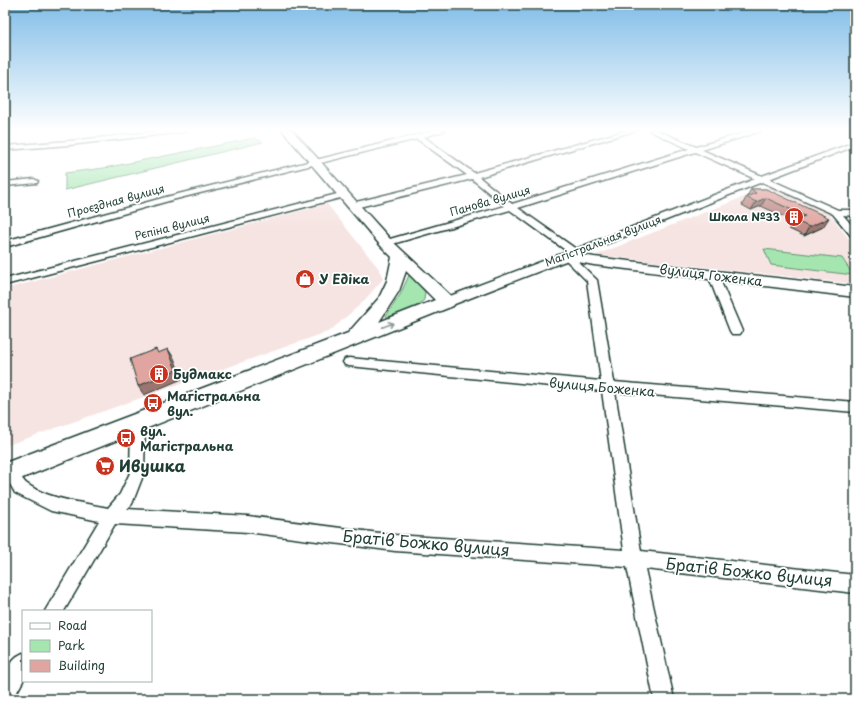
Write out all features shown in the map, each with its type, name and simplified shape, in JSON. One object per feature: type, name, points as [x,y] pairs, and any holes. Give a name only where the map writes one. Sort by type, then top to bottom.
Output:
[{"type":"main road","points":[[316,163],[386,242],[447,302]]},
{"type":"main road","points":[[352,339],[377,313],[392,292],[398,273],[400,256]]},
{"type":"main road","name":"Магістральная вулиця","points":[[138,423],[447,302]]},
{"type":"main road","points":[[8,473],[138,423]]},
{"type":"street","name":"Проєздная вулиця","points":[[5,244],[160,200],[312,163]]},
{"type":"street","points":[[455,163],[571,254],[592,280],[634,559],[664,699]]},
{"type":"street","points":[[355,206],[473,176],[518,163]]},
{"type":"street","name":"Панова вулиця","points":[[386,242],[511,207],[654,163]]},
{"type":"street","points":[[725,163],[836,212],[855,214]]},
{"type":"street","name":"Магістральная вулиця","points":[[447,302],[805,163]]},
{"type":"street","points":[[5,184],[34,181]]},
{"type":"street","name":"Рєпіна вулиця","points":[[5,282],[345,194]]},
{"type":"street","points":[[836,212],[855,235]]},
{"type":"street","name":"вулиця Гоженка","points":[[571,254],[594,261],[855,292]]},
{"type":"street","points":[[713,275],[736,331]]},
{"type":"street","name":"вулиця Боженка","points":[[349,362],[493,378],[855,407]]},
{"type":"street","points":[[55,610],[111,516],[126,499],[137,473],[138,423]]},
{"type":"street","name":"Братів Божко вулиця","points":[[8,473],[20,488],[51,504],[111,516],[248,524],[395,543],[634,559],[855,584]]},
{"type":"street","points":[[5,693],[22,665]]},
{"type":"shaded area","points":[[769,187],[829,213],[855,247],[855,284],[596,255]]},
{"type":"shaded area","points":[[327,204],[380,270],[383,279],[362,303],[330,331],[5,446],[5,289]]},
{"type":"green space","points":[[130,163],[177,163],[65,190],[65,173]]},
{"type":"green space","points":[[764,249],[842,258],[853,275],[771,265]]},
{"type":"green space","points":[[410,273],[425,292],[424,300],[416,307],[388,318],[386,316],[400,295]]},
{"type":"building","points":[[751,189],[766,189],[829,218],[809,227],[794,220],[805,216],[766,198],[756,202],[746,197],[756,193]]},
{"type":"building","points":[[156,349],[158,353],[168,349],[176,370],[138,386],[130,359]]},
{"type":"place","name":"Школа №33","points":[[794,217]]},
{"type":"place","name":"У Едіка","points":[[305,279]]},
{"type":"place","name":"Будмакс","points":[[159,374]]},
{"type":"place","name":"Магістральна вул.","points":[[153,403]]},
{"type":"place","name":"вул. Магістральна","points":[[126,438]]},
{"type":"place","name":"Ивушка","points":[[105,466]]}]
